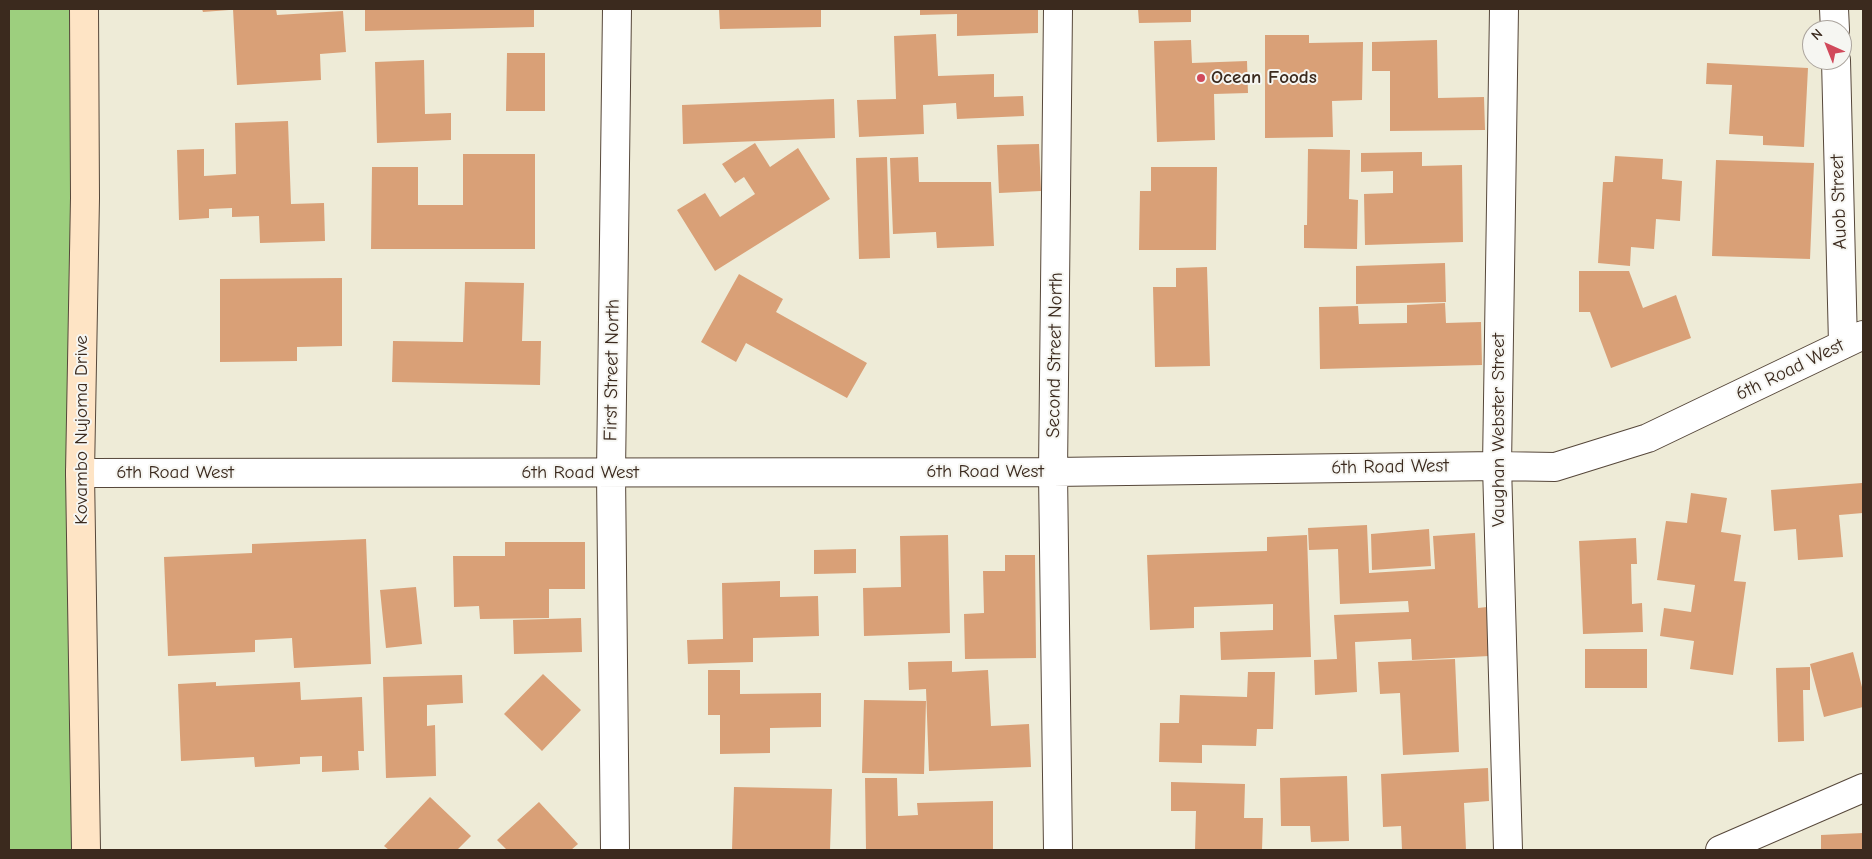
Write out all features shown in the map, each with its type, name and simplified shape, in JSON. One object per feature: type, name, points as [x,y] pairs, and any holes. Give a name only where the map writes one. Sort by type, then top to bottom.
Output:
[{"type":"street","name":"Kovambo Nujoma Drive","points":[[84,9],[85,198],[80,473],[86,850]]},
{"type":"street","name":"First Street North","points":[[615,850],[611,473],[616,9]]},
{"type":"street","name":"Second Street North","points":[[1058,9],[1054,472],[1058,850]]},
{"type":"street","name":"Vaughan Webster Street","points":[[1504,9],[1497,466],[1508,850]]},
{"type":"street","name":"Auob Street","points":[[1837,70],[1853,340]]},
{"type":"street","name":"6th Road West","points":[[80,473],[1054,472],[1497,466],[1555,467],[1648,438],[1853,340]]},
{"type":"street","points":[[1720,850],[1863,788]]},
{"type":"green space","points":[[9,9],[84,9],[86,850],[9,850]]},
{"type":"building","points":[[202,9],[229,9],[229,10],[203,12]]},
{"type":"building","points":[[233,9],[276,9],[277,15],[343,11],[346,52],[320,54],[321,80],[237,85]]},
{"type":"building","points":[[365,9],[534,10],[534,27],[365,31]]},
{"type":"building","points":[[719,9],[821,9],[821,27],[720,29]]},
{"type":"building","points":[[920,9],[1038,9],[1038,33],[957,36],[957,14],[920,15]]},
{"type":"building","points":[[1138,9],[1191,9],[1191,22],[1139,23]]},
{"type":"building","points":[[936,34],[938,76],[994,74],[994,97],[1023,96],[1024,116],[957,119],[956,103],[923,105],[924,134],[859,137],[857,100],[896,99],[894,36]]},
{"type":"building","points":[[1265,35],[1309,35],[1309,43],[1363,42],[1362,100],[1332,101],[1333,137],[1265,138]]},
{"type":"building","name":"Ocean Foods","points":[[1191,40],[1192,63],[1247,61],[1248,93],[1214,94],[1215,140],[1157,142],[1154,41]]},
{"type":"building","points":[[1437,40],[1438,98],[1484,97],[1485,130],[1390,131],[1390,71],[1372,71],[1372,42]]},
{"type":"building","points":[[507,53],[545,53],[545,111],[506,111]]},
{"type":"building","points":[[424,60],[425,114],[451,113],[451,140],[377,143],[375,62]]},
{"type":"building","points":[[1707,63],[1802,68],[1802,70],[1808,70],[1804,147],[1763,145],[1763,136],[1729,134],[1732,85],[1706,84]]},
{"type":"building","points":[[834,99],[835,138],[683,144],[682,105]]},
{"type":"building","points":[[288,121],[291,204],[324,203],[325,241],[260,243],[259,216],[232,217],[232,208],[209,209],[209,218],[179,220],[177,150],[204,149],[204,176],[236,174],[235,123]]},
{"type":"building","points":[[755,143],[770,167],[798,148],[830,199],[715,271],[677,210],[705,193],[720,217],[755,194],[744,177],[735,183],[722,164]]},
{"type":"building","points":[[1039,144],[1041,191],[999,193],[997,145]]},
{"type":"building","points":[[1308,149],[1350,150],[1349,199],[1358,200],[1357,249],[1304,248],[1304,225],[1307,225]]},
{"type":"building","points":[[1422,152],[1422,166],[1462,165],[1463,242],[1365,245],[1364,194],[1393,193],[1393,171],[1361,172],[1361,153]]},
{"type":"building","points":[[463,154],[535,154],[535,249],[371,249],[372,167],[418,167],[418,205],[463,205]]},
{"type":"building","points":[[1615,156],[1663,159],[1662,179],[1682,181],[1680,221],[1656,219],[1654,249],[1631,247],[1630,266],[1598,263],[1603,182],[1613,182]]},
{"type":"building","points":[[887,157],[890,258],[859,259],[856,158]]},
{"type":"building","points":[[918,157],[919,182],[991,182],[994,246],[937,248],[936,232],[893,234],[890,158]]},
{"type":"building","points":[[1716,160],[1814,163],[1810,259],[1712,256]]},
{"type":"building","points":[[1151,167],[1217,167],[1216,250],[1139,250],[1140,191],[1151,191]]},
{"type":"building","points":[[1445,263],[1446,302],[1356,304],[1356,266]]},
{"type":"building","points":[[1207,267],[1210,366],[1155,367],[1153,287],[1176,287],[1176,268]]},
{"type":"building","points":[[1579,271],[1629,271],[1643,308],[1676,295],[1691,338],[1611,368],[1590,312],[1579,312]]},
{"type":"building","points":[[739,274],[783,299],[776,312],[867,363],[847,398],[746,343],[736,362],[701,342]]},
{"type":"building","points":[[342,278],[342,346],[297,347],[297,361],[220,362],[220,279]]},
{"type":"building","points":[[465,282],[524,283],[522,341],[541,341],[540,385],[392,382],[393,341],[463,342]]},
{"type":"building","points":[[1445,303],[1446,323],[1481,322],[1482,365],[1320,369],[1319,307],[1358,306],[1359,324],[1407,323],[1407,305]]},
{"type":"building","points":[[1862,483],[1863,513],[1839,515],[1843,557],[1798,560],[1796,529],[1774,531],[1771,490]]},
{"type":"building","points":[[1691,493],[1727,498],[1721,532],[1741,535],[1734,581],[1746,582],[1733,675],[1690,669],[1694,641],[1660,636],[1664,608],[1691,612],[1695,585],[1657,580],[1666,521],[1687,523]]},
{"type":"building","points":[[1367,525],[1369,573],[1435,569],[1433,536],[1475,533],[1478,608],[1487,607],[1489,656],[1412,660],[1411,639],[1355,642],[1357,692],[1315,695],[1314,660],[1337,659],[1334,615],[1409,612],[1408,601],[1340,604],[1338,549],[1309,550],[1308,528]]},
{"type":"building","points":[[1429,529],[1431,566],[1372,570],[1371,534]]},
{"type":"building","points":[[948,535],[950,633],[864,636],[863,588],[901,587],[900,536]]},
{"type":"building","points":[[1307,535],[1311,657],[1221,660],[1220,632],[1273,630],[1273,604],[1194,607],[1194,628],[1150,630],[1147,555],[1267,551],[1267,537]]},
{"type":"building","points":[[1636,538],[1637,564],[1631,564],[1632,604],[1642,603],[1643,632],[1583,634],[1579,541]]},
{"type":"building","points":[[366,539],[371,664],[294,668],[292,638],[255,640],[255,652],[168,656],[164,557],[252,553],[252,544]]},
{"type":"building","points":[[505,542],[585,542],[585,589],[549,589],[549,618],[480,619],[479,606],[454,607],[453,556],[505,556]]},
{"type":"building","points":[[856,549],[856,573],[814,574],[814,550]]},
{"type":"building","points":[[1005,555],[1035,555],[1036,658],[965,659],[964,614],[984,613],[983,571],[1005,571]]},
{"type":"building","points":[[780,581],[780,597],[818,596],[819,636],[753,638],[753,662],[688,664],[687,640],[723,639],[722,583]]},
{"type":"building","points":[[416,587],[422,644],[386,648],[380,590]]},
{"type":"building","points":[[581,618],[582,652],[514,654],[513,620]]},
{"type":"building","points":[[1585,649],[1647,649],[1647,688],[1585,688]]},
{"type":"building","points":[[1853,652],[1863,691],[1863,707],[1824,717],[1810,664]]},
{"type":"building","points":[[1455,659],[1459,752],[1403,755],[1400,693],[1380,694],[1378,662]]},
{"type":"building","points":[[952,661],[952,672],[988,670],[991,726],[1029,724],[1031,767],[929,771],[926,689],[909,690],[908,662]]},
{"type":"building","points":[[1810,667],[1810,690],[1803,690],[1804,741],[1778,742],[1776,668]]},
{"type":"building","points":[[708,670],[740,670],[740,694],[821,693],[821,727],[770,728],[770,753],[720,754],[720,715],[708,715]]},
{"type":"building","points":[[1248,672],[1275,672],[1273,729],[1257,729],[1256,746],[1202,745],[1202,763],[1159,762],[1160,723],[1179,723],[1180,695],[1247,697]]},
{"type":"building","points":[[543,674],[581,710],[542,751],[504,714]]},
{"type":"building","points":[[462,675],[463,703],[427,705],[427,726],[435,725],[436,776],[386,778],[383,677]]},
{"type":"building","points":[[216,682],[216,686],[300,682],[301,700],[362,697],[364,751],[358,751],[359,770],[322,772],[322,756],[300,757],[300,764],[255,767],[254,757],[181,761],[178,684]]},
{"type":"building","points":[[864,700],[926,701],[924,774],[862,773]]},
{"type":"building","points":[[1488,768],[1489,801],[1464,803],[1466,850],[1402,850],[1401,826],[1383,827],[1381,774]]},
{"type":"building","points":[[1347,776],[1349,841],[1311,842],[1310,826],[1281,826],[1280,778]]},
{"type":"building","points":[[865,778],[897,778],[898,816],[918,815],[917,803],[993,801],[993,850],[866,850]]},
{"type":"building","points":[[1171,782],[1245,784],[1244,818],[1263,818],[1262,850],[1195,850],[1196,811],[1171,811]]},
{"type":"building","points":[[734,787],[832,789],[830,850],[732,850]]},
{"type":"building","points":[[430,797],[471,836],[457,850],[389,850],[384,846]]},
{"type":"building","points":[[539,802],[578,844],[571,850],[507,850],[497,840]]},
{"type":"building","points":[[1863,833],[1863,850],[1821,850],[1821,835]]},
{"type":"place","name":"Ocean Foods","points":[[1201,78]]}]
